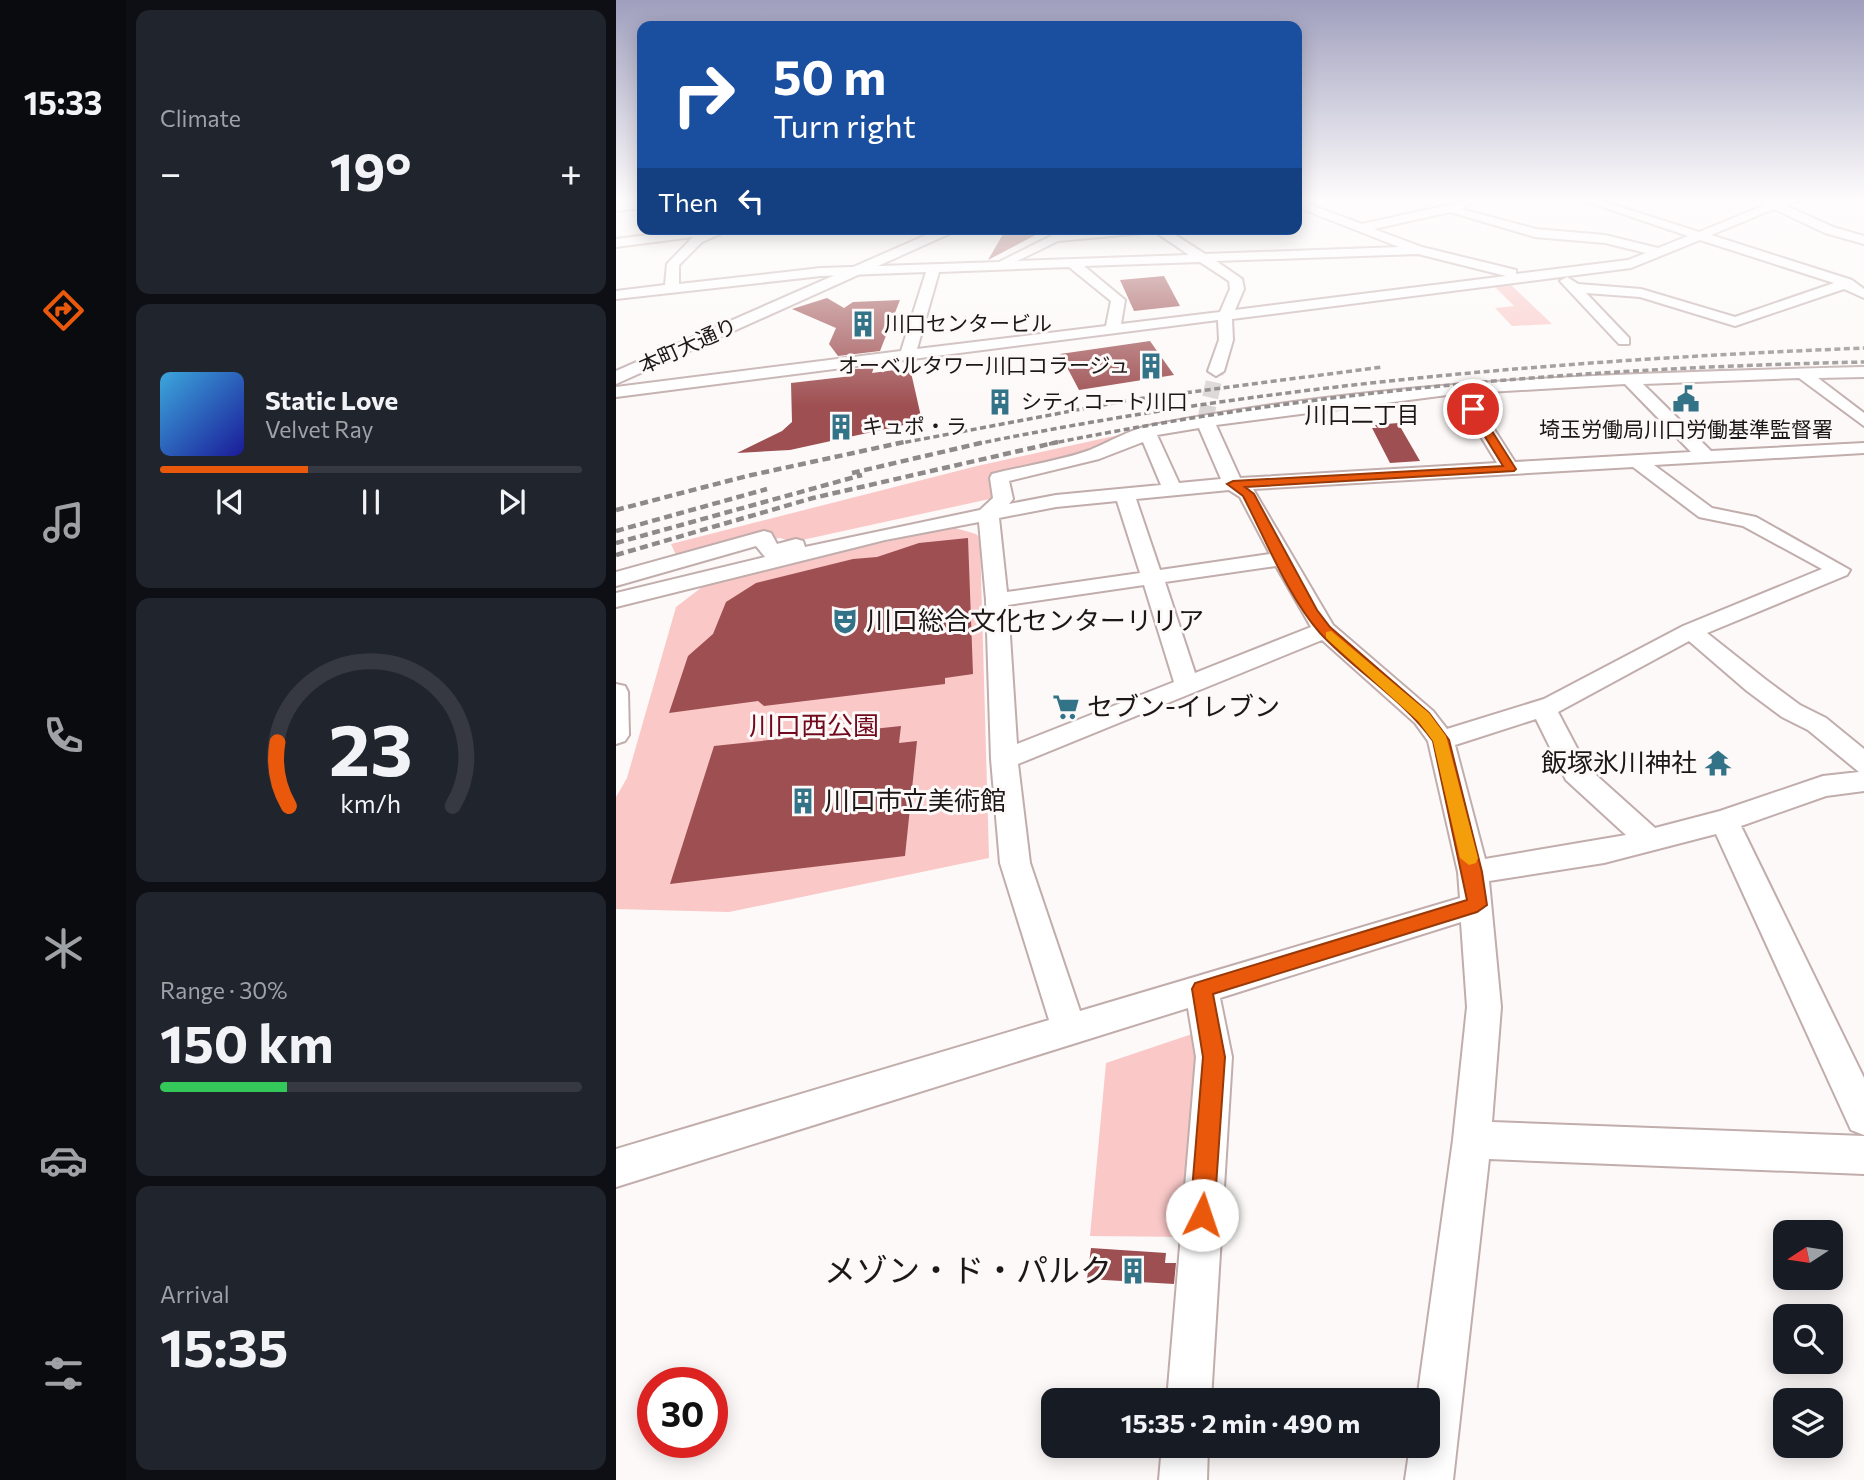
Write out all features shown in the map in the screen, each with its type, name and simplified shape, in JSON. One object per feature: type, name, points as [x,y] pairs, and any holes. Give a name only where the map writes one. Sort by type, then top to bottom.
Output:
[{"type":"main road","name":"本町大通り","points":[[616,378],[863,269]]},
{"type":"street","points":[[671,289],[673,269]]},
{"type":"street","points":[[616,295],[859,271],[907,269]]},
{"type":"street","points":[[907,356],[934,269]]},
{"type":"street","points":[[1080,269],[1118,300],[1118,313],[1112,330]]},
{"type":"street","points":[[1216,371],[1226,340],[1225,316],[1237,284],[1230,274],[1221,269]]},
{"type":"street","points":[[1496,269],[1528,277]]},
{"type":"street","points":[[616,394],[1590,269]]},
{"type":"street","points":[[1804,269],[1841,281],[1864,294]]},
{"type":"street","points":[[1559,273],[1624,341]]},
{"type":"street","points":[[1574,288],[1641,293],[1681,303],[1735,322],[1841,281],[1864,278]]},
{"type":"street","points":[[1069,1029],[1016,863],[1004,759],[996,600],[996,506],[999,478],[1093,455],[1146,434],[1204,421],[1460,389],[1629,379],[1864,372]]},
{"type":"street","points":[[1802,373],[1864,421]]},
{"type":"street","points":[[1629,379],[1707,458]]},
{"type":"street","points":[[1460,389],[1510,469]]},
{"type":"street","points":[[1204,421],[1227,481],[1248,494],[1311,611],[1325,630],[1424,717],[1441,740],[1475,889],[1484,1007],[1472,1140],[1429,1480]]},
{"type":"street","points":[[1146,434],[1170,483]]},
{"type":"street","points":[[616,579],[764,537],[769,552],[996,506],[1170,483],[1510,469],[1864,448]]},
{"type":"street","points":[[1441,740],[1553,705],[1630,661],[1692,631],[1839,570],[1749,521],[1706,513],[1638,462]]},
{"type":"street","points":[[616,600],[996,506],[1125,494],[1170,483]]},
{"type":"street","points":[[1125,494],[1187,685]]},
{"type":"street","points":[[996,600],[1283,559]]},
{"type":"street","points":[[616,614],[662,592],[721,573]]},
{"type":"street","points":[[1004,759],[1325,630]]},
{"type":"street","points":[[1692,631],[1756,685],[1791,711],[1817,724],[1864,764]]},
{"type":"street","points":[[616,692],[616,735]]},
{"type":"street","points":[[1543,707],[1576,772],[1649,839]]},
{"type":"street","points":[[616,1168],[1202,989],[1475,889],[1649,839],[1724,821],[1823,786],[1864,781]]},
{"type":"street","points":[[1724,821],[1864,1116]]},
{"type":"street","points":[[1190,1388],[1214,1057],[1202,989]]},
{"type":"street","points":[[1472,1140],[1864,1155]]},
{"type":"street","points":[[1183,1480],[1184,1458]]},
{"type":"green space","points":[[1510,284],[1552,324],[1512,326],[1495,308],[1514,306],[1493,285]]},
{"type":"green space","points":[[1142,430],[1089,452],[992,475],[994,498],[793,542],[780,538],[676,555],[671,544],[977,466]]},
{"type":"green space","name":"川口西公園","points":[[952,527],[976,534],[980,538],[989,858],[729,912],[616,909],[616,797],[627,778],[676,607],[710,581]]},
{"type":"green space","points":[[1201,1031],[1190,1237],[1090,1236],[1106,1063]]},
{"type":"building","points":[[1164,276],[1180,306],[1134,311],[1120,280]]},
{"type":"building","name":"川口センタービル","points":[[827,298],[844,308],[853,302],[900,300],[880,351],[838,356],[829,344],[836,328],[792,309]]},
{"type":"building","name":"オーベルタワー川口コラージュ","points":[[1150,341],[1174,375],[1079,390],[1060,354]]},
{"type":"building","name":"キュポ・ラ","points":[[874,367],[872,373],[910,368],[922,421],[790,450],[737,453],[782,431],[792,422],[791,383],[852,376],[848,370]]},
{"type":"building","points":[[1398,423],[1420,461],[1390,463],[1372,428],[1377,428],[1375,425]]},
{"type":"building","name":"川口総合文化センターリリア","points":[[968,538],[973,674],[945,678],[945,684],[764,706],[758,701],[669,713],[688,656],[713,634],[726,602],[756,583],[853,559],[877,557],[919,543]]},
{"type":"building","name":"川口市立美術館","points":[[901,726],[899,743],[917,741],[905,856],[670,884],[714,746]]},
{"type":"building","name":"メゾン・ド・パルク","points":[[1091,1248],[1166,1253],[1165,1263],[1176,1263],[1174,1284],[1087,1279]]},
{"type":"tunnel","points":[[1205,421],[1216,371]]},
{"type":"railway","points":[[978,444],[1197,405],[1418,378],[1640,360],[1864,348]]},
{"type":"railway","points":[[1050,444],[1151,425],[1354,395],[1556,376],[1864,362]]},
{"type":"railway","points":[[896,444],[1130,400],[1382,367]]},
{"type":"railway","points":[[616,510],[747,476],[904,442]]},
{"type":"railway","points":[[978,444],[985,442]]},
{"type":"railway","points":[[1050,444],[1058,442]]},
{"type":"railway","points":[[852,473],[978,444]]},
{"type":"railway","points":[[616,555],[813,498],[1050,444]]},
{"type":"railway","points":[[616,543],[862,475]]},
{"type":"railway","points":[[616,531],[767,489]]},
{"type":"slow traffic","points":[[1331,635],[1424,717],[1441,740],[1469,858]]},
{"type":"place","name":"川口センタービル","points":[[863,324]]},
{"type":"place","name":"オーベルタワー川口コラージュ","points":[[1151,366]]},
{"type":"place","name":"埼玉労働局川口労働基準監督署","points":[[1686,399]]},
{"type":"place","name":"シティコート川口","points":[[1000,402]]},
{"type":"place","name":"キュポ・ラ","points":[[841,427]]},
{"type":"place","name":"川口総合文化センターリリア","points":[[845,621]]},
{"type":"place","name":"セブン-イレブン","points":[[1066,707]]},
{"type":"place","name":"飯塚氷川神社","points":[[1718,763]]},
{"type":"place","name":"川口市立美術館","points":[[803,801]]},
{"type":"place","name":"メゾン・ド・パルク","points":[[1133,1271]]},
{"type":"district","name":"川口二丁目","points":[[1362,415]]},
{"type":"route","points":[[1202,1215],[1214,1057],[1202,989],[1477,905],[1473,872],[1441,740],[1424,717],[1325,630],[1311,611],[1248,494],[1233,484],[1510,469],[1473,409]]}]
